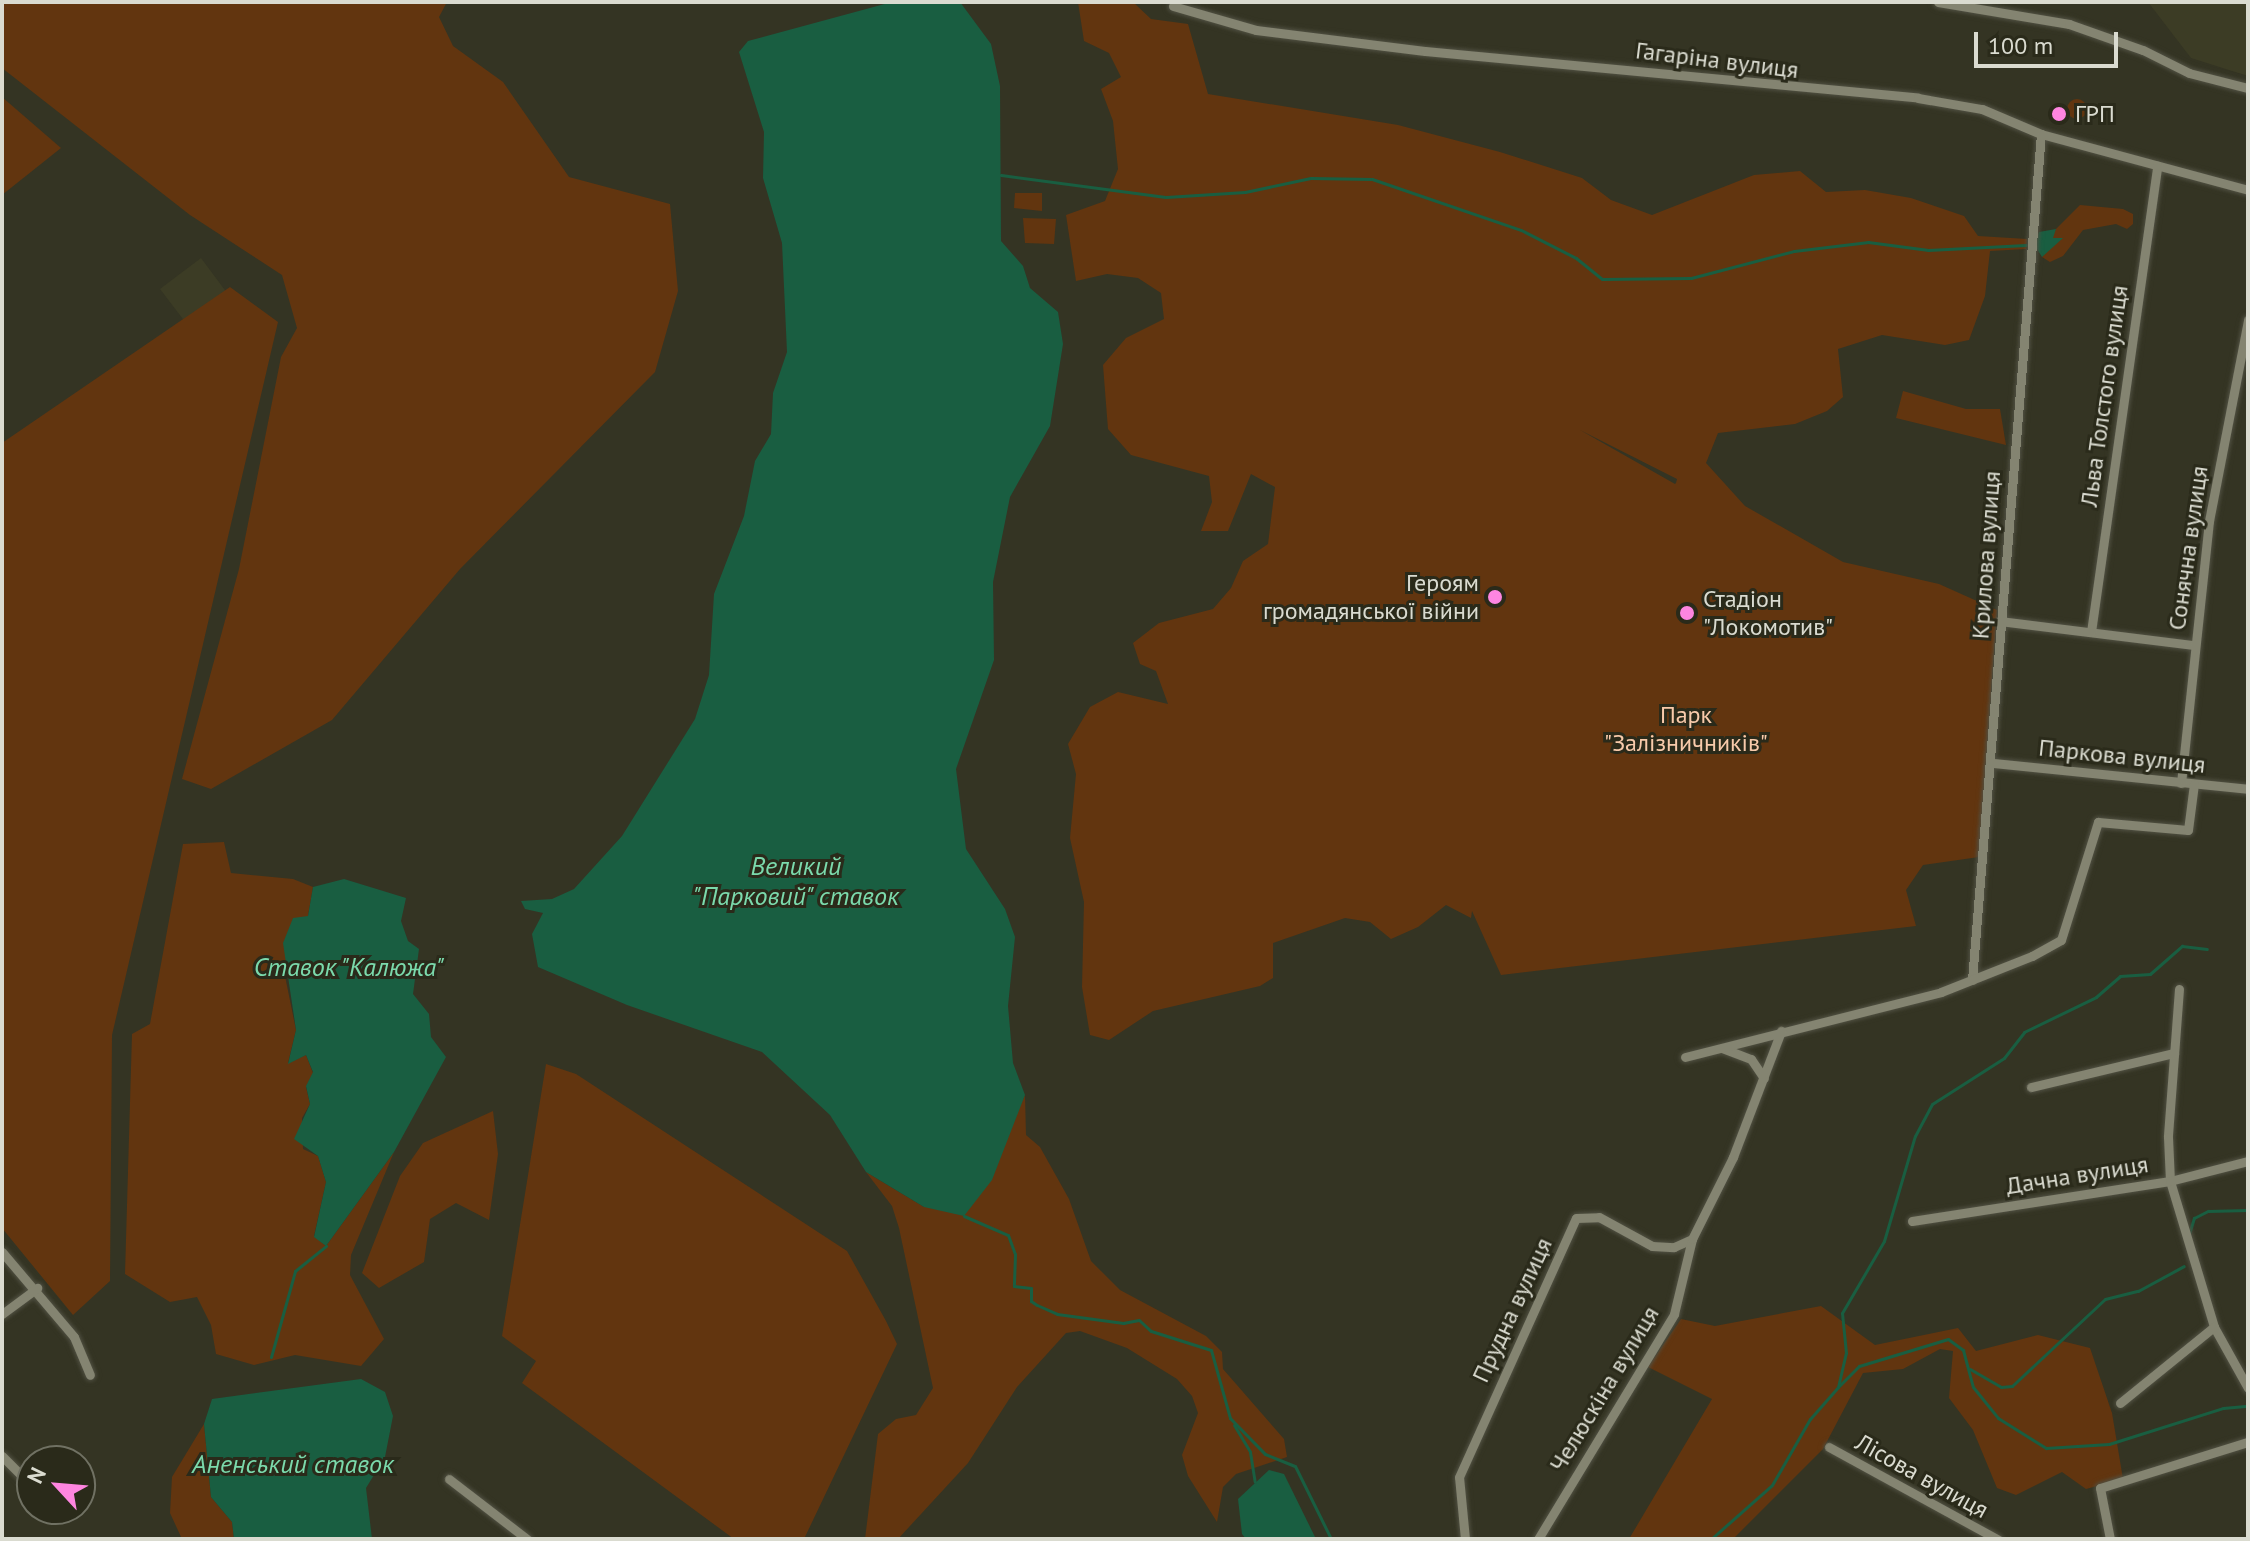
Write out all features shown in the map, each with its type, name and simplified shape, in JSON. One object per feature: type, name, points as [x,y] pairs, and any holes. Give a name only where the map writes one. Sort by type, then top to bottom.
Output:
[{"type":"street","points":[[1938,2],[2069,24],[2143,50],[2189,73],[2248,88]]},
{"type":"street","name":"Гагаріна вулиця","points":[[1173,6],[1256,30],[1425,51],[1918,98],[1982,109],[1991,117],[2041,134],[2248,190]]},
{"type":"street","name":"Крилова вулиця","points":[[1972,980],[1993,763],[2000,621],[2041,134]]},
{"type":"street","name":"Льва Толстого вулиця","points":[[2091,632],[2157,166]]},
{"type":"street","name":"Сонячна вулиця","points":[[2181,783],[2209,521],[2248,320]]},
{"type":"street","points":[[2000,621],[2194,645]]},
{"type":"street","name":"Паркова вулиця","points":[[1993,763],[2248,789]]},
{"type":"street","points":[[1685,1057],[1972,980],[2061,940],[2098,822],[2188,830],[2194,784]]},
{"type":"street","points":[[2179,989],[2170,1181],[2214,1327],[2248,1388]]},
{"type":"street","name":"Челюскіна вулиця","points":[[1538,1539],[1674,1314],[1692,1239],[1764,1078],[1781,1031]]},
{"type":"street","points":[[1722,1048],[1751,1059],[1764,1078]]},
{"type":"street","points":[[2031,1087],[2174,1053]]},
{"type":"street","name":"Дачна вулиця","points":[[1912,1221],[2170,1181],[2248,1161]]},
{"type":"street","name":"Прудна вулиця","points":[[1465,1539],[1459,1477],[1576,1218],[1599,1217],[1652,1246],[1674,1247],[1692,1239]]},
{"type":"street","points":[[2,1252],[37,1288],[74,1337],[90,1375]]},
{"type":"street","points":[[2,1314],[37,1288]]},
{"type":"street","points":[[2120,1403],[2214,1327]]},
{"type":"street","points":[[2110,1539],[2100,1488],[2248,1442]]},
{"type":"street","name":"Лісова вулиця","points":[[1829,1447],[1997,1539]]},
{"type":"street","points":[[449,1479],[527,1539]]},
{"type":"shaded area","points":[[2148,2],[2248,2],[2248,76],[2191,58]]},
{"type":"shaded area","points":[[201,258],[233,301],[192,331],[160,289]]},
{"type":"green space","points":[[2,2],[447,2],[439,17],[453,46],[503,82],[569,177],[670,204],[678,291],[655,372],[460,569],[332,720],[211,789],[182,779],[239,569],[281,357],[297,328],[282,275],[190,215],[2,68]]},
{"type":"green space","name":"Парк \"Залізничників\"","points":[[1078,2],[1133,2],[1151,19],[1188,24],[1208,94],[1398,125],[1500,152],[1582,178],[1611,200],[1652,215],[1754,175],[1800,171],[1826,192],[1865,190],[1911,198],[1964,216],[1978,236],[2027,239],[2026,249],[1990,251],[1985,296],[1969,340],[1945,345],[1882,335],[1838,349],[1843,397],[1827,411],[1795,424],[1718,433],[1706,463],[1745,506],[1843,562],[1939,584],[1997,610],[1979,857],[1923,865],[1906,890],[1916,926],[1501,975],[1472,911],[1471,918],[1446,905],[1418,927],[1391,939],[1370,922],[1345,918],[1273,943],[1273,978],[1260,986],[1153,1011],[1109,1040],[1090,1035],[1082,987],[1084,902],[1070,838],[1076,774],[1068,744],[1090,707],[1118,692],[1168,704],[1156,671],[1140,664],[1133,643],[1159,623],[1213,609],[1231,588],[1243,561],[1268,544],[1275,487],[1251,474],[1228,531],[1201,531],[1212,502],[1209,476],[1131,455],[1108,429],[1103,365],[1126,338],[1164,319],[1161,293],[1138,278],[1107,274],[1076,281],[1066,215],[1105,201],[1118,169],[1113,121],[1101,89],[1121,77],[1109,53],[1084,41]],"holes":[[[1580,430],[1677,479],[1675,484]]]},
{"type":"green space","points":[[2,97],[61,148],[2,195]]},
{"type":"green space","points":[[2077,99],[2084,102],[2087,109],[2084,116],[2077,119],[2070,116],[2067,109],[2070,102]]},
{"type":"green space","points":[[1015,193],[1042,193],[1042,211],[1014,208]]},
{"type":"green space","points":[[2080,205],[2123,209],[2133,214],[2133,224],[2127,229],[2116,224],[2083,230],[2063,256],[2050,262],[2042,257],[2056,229]]},
{"type":"green space","points":[[1023,218],[1056,219],[1054,244],[1025,243]]},
{"type":"green space","points":[[230,287],[278,322],[112,1035],[110,1281],[73,1315],[2,1228],[2,443]]},
{"type":"green space","points":[[1903,391],[1966,409],[2000,409],[2006,445],[1896,418]]},
{"type":"green space","points":[[224,842],[231,873],[293,879],[313,887],[308,916],[285,976],[296,1030],[288,1063],[306,1055],[313,1073],[306,1087],[310,1104],[302,1118],[303,1149],[318,1156],[326,1182],[314,1236],[326,1246],[394,1152],[351,1255],[350,1275],[384,1339],[361,1366],[295,1355],[254,1365],[216,1354],[211,1325],[197,1297],[170,1302],[125,1274],[132,1034],[150,1024],[183,844]]},
{"type":"green space","points":[[546,1064],[576,1074],[847,1251],[886,1321],[897,1344],[804,1539],[734,1539],[522,1383],[536,1361],[502,1336]]},
{"type":"green space","points":[[1025,1095],[1026,1135],[1040,1147],[1069,1199],[1091,1261],[1120,1290],[1206,1336],[1222,1352],[1223,1369],[1284,1439],[1287,1457],[1236,1474],[1223,1487],[1217,1522],[1188,1476],[1182,1455],[1198,1413],[1192,1396],[1177,1379],[1127,1348],[1080,1331],[1066,1333],[1017,1387],[968,1463],[898,1539],[865,1539],[878,1434],[896,1419],[916,1415],[933,1388],[899,1228],[892,1206],[866,1172],[924,1207],[1008,1132]]},
{"type":"green space","points":[[493,1111],[498,1154],[489,1220],[456,1203],[430,1219],[424,1262],[379,1288],[362,1273],[400,1176],[423,1143]]},
{"type":"green space","points":[[1821,1306],[1875,1345],[1958,1328],[1976,1351],[2038,1335],[2090,1348],[2112,1413],[2123,1479],[2086,1489],[2062,1472],[2016,1495],[1997,1488],[1973,1430],[1949,1398],[1953,1351],[1940,1349],[1903,1369],[1863,1373],[1823,1449],[1733,1539],[1629,1539],[1712,1399],[1648,1367],[1681,1319],[1715,1326]]},
{"type":"green space","points":[[204,1424],[211,1497],[232,1522],[234,1539],[182,1539],[170,1513],[172,1477]]},
{"type":"water","name":"Великий \"Парковий\" ставок","points":[[892,2],[960,2],[991,44],[1000,86],[1001,241],[1023,266],[1030,288],[1058,312],[1063,344],[1050,426],[1010,497],[993,582],[994,660],[956,769],[966,849],[1005,909],[1015,937],[1008,1006],[1013,1063],[1025,1095],[992,1180],[964,1216],[924,1207],[866,1172],[830,1115],[762,1052],[627,1005],[538,967],[532,934],[543,913],[525,909],[521,901],[552,899],[574,889],[622,836],[695,719],[709,675],[714,594],[744,516],[755,461],[771,434],[773,393],[787,352],[782,243],[763,178],[764,132],[739,52],[748,41]]},
{"type":"water","points":[[2056,229],[2053,238],[2063,238],[2042,257],[2034,244],[2039,232]]},
{"type":"water","name":"Ставок \"Калюжа\"","points":[[344,879],[406,898],[401,921],[408,941],[419,949],[413,994],[429,1014],[431,1037],[446,1057],[394,1152],[326,1246],[314,1237],[326,1182],[318,1156],[294,1139],[310,1104],[306,1086],[313,1072],[306,1055],[288,1064],[296,1030],[283,943],[293,918],[308,916],[313,887]]},
{"type":"water","name":"Аненський ставок","points":[[361,1379],[385,1392],[393,1416],[385,1457],[366,1488],[372,1539],[234,1539],[232,1522],[211,1497],[204,1424],[212,1399]]},
{"type":"water","points":[[1269,1470],[1284,1474],[1316,1539],[1246,1539],[1242,1534],[1238,1499]]},
{"type":"waterway","points":[[1001,175],[1166,197],[1245,192],[1311,178],[1372,179],[1521,230],[1576,258],[1602,279],[1691,278],[1794,251],[1868,242],[1928,250],[2026,245]]},
{"type":"waterway","points":[[1711,1539],[1772,1485],[1810,1419],[1838,1387],[1846,1353],[1842,1313],[1884,1241],[1915,1136],[1932,1104],[2004,1058],[2024,1032],[2096,997],[2120,976],[2150,974],[2182,946],[2207,949]]},
{"type":"waterway","points":[[2189,1234],[2194,1218],[2208,1211],[2248,1210]]},
{"type":"waterway","points":[[964,1216],[1008,1235],[1015,1254],[1014,1286],[1031,1288],[1031,1301],[1037,1305],[1057,1314],[1123,1323],[1139,1320],[1151,1331],[1211,1350],[1230,1418],[1265,1454],[1295,1466],[1331,1539]]},
{"type":"waterway","points":[[271,1357],[295,1271],[326,1246]]},
{"type":"waterway","points":[[1970,1369],[2001,1387],[2012,1386],[2105,1299],[2138,1291],[2184,1266]]},
{"type":"waterway","points":[[1838,1387],[1859,1366],[1948,1339],[1963,1350],[1973,1387],[1998,1418],[2046,1448],[2109,1444],[2223,1408],[2248,1406]]},
{"type":"waterway","points":[[1234,1425],[1250,1452],[1255,1482]]},
{"type":"place","name":"ГРП","points":[[2059,114]]},
{"type":"place","name":"Героям громадянської війни","points":[[1495,597]]},
{"type":"place","name":"Стадіон \"Локомотив\"","points":[[1687,613]]}]
